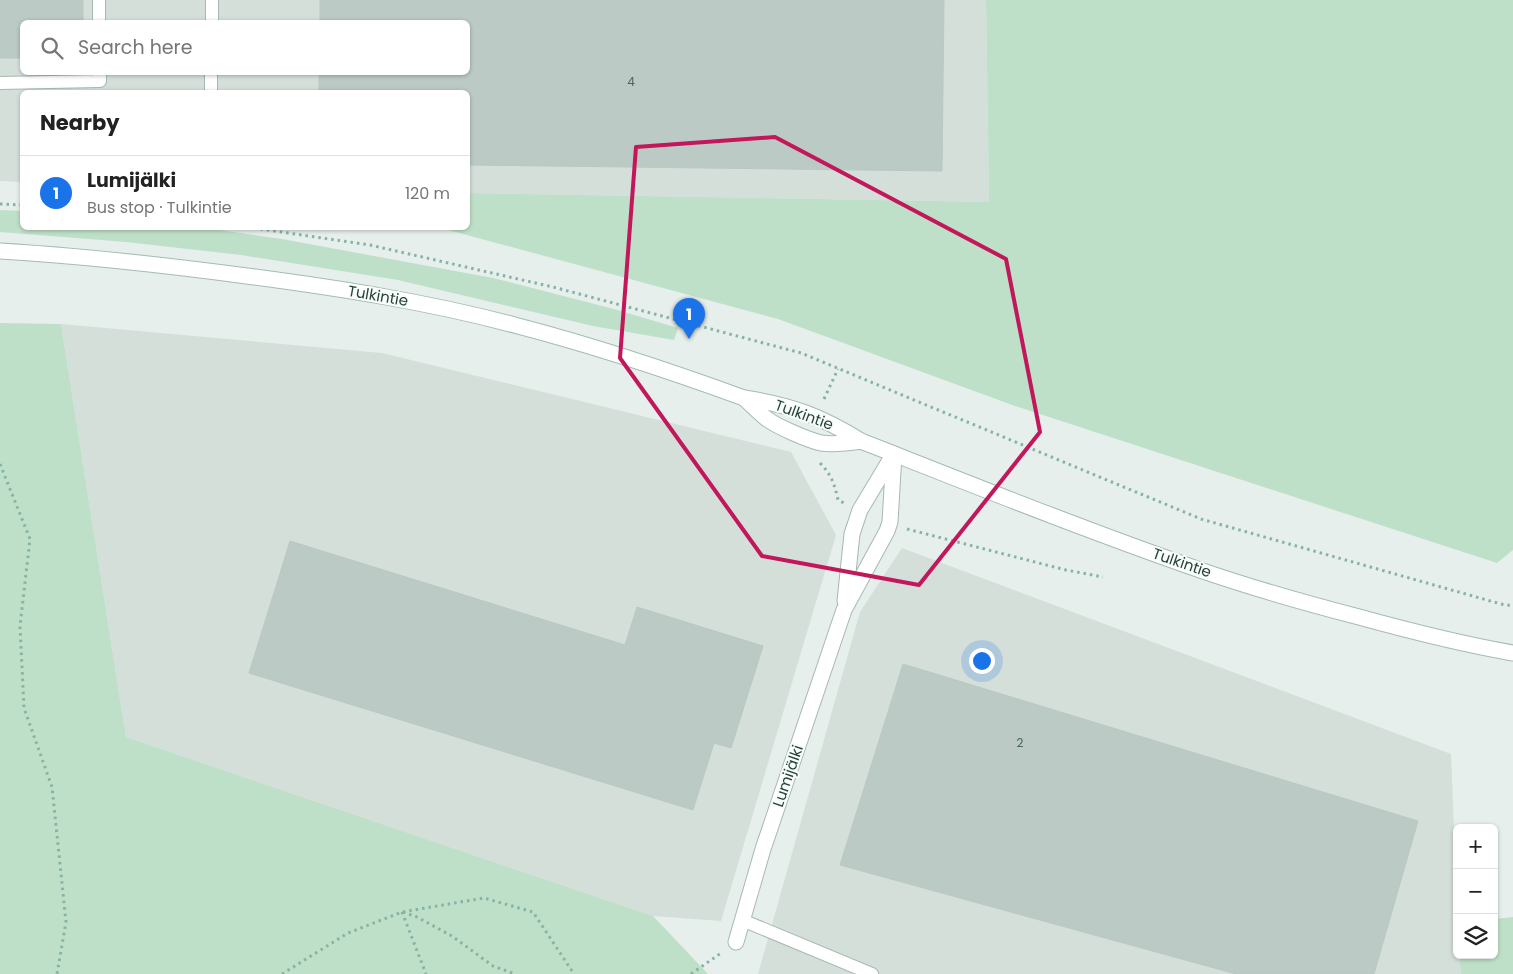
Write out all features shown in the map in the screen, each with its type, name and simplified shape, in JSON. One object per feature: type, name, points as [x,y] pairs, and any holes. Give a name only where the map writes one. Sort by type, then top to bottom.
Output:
[{"type":"main road","name":"Tulkintie","points":[[0,251],[138,262],[327,286],[447,309],[517,325],[598,348],[744,398],[799,409],[861,441],[1101,534],[1201,570],[1300,601],[1400,628],[1486,649],[1513,653]]},
{"type":"main road","name":"Tulkintie","points":[[744,398],[770,421],[808,439],[830,444],[861,441]]},
{"type":"main road","name":"Lumijälki","points":[[844,610],[852,534],[860,510],[894,454]]},
{"type":"main road","name":"Lumijälki","points":[[736,942],[763,849],[844,610],[890,522],[894,454]]},
{"type":"lane","points":[[99,0],[99,20]]},
{"type":"lane","points":[[212,0],[212,20]]},
{"type":"lane","points":[[0,83],[100,81],[100,75]]},
{"type":"lane","points":[[211,75],[211,90]]},
{"type":"lane","points":[[742,920],[872,974]]},
{"type":"path","points":[[0,204],[20,205]]},
{"type":"path","points":[[268,230],[370,245],[553,287],[801,353],[1201,519],[1513,606]]},
{"type":"path","points":[[0,464],[30,539],[20,626],[24,708],[52,787],[66,922],[57,974]]},
{"type":"path","points":[[838,500],[860,510]]},
{"type":"path","points":[[890,522],[908,529],[1066,570],[1103,577]]},
{"type":"path","points":[[282,974],[348,933],[402,912],[484,898],[533,912],[574,974]]},
{"type":"path","points":[[402,912],[426,974]]},
{"type":"path","points":[[402,912],[417,917],[452,936],[493,966],[515,974]]},
{"type":"path","points":[[691,974],[736,942]]},
{"type":"highlighted area","points":[[775,137],[1006,259],[1040,432],[919,585],[762,556],[620,358],[636,147]]},
{"type":"shaded area","points":[[0,0],[986,0],[989,202],[470,193],[470,90],[20,90],[20,182],[0,181]]},
{"type":"shaded area","points":[[61,324],[382,353],[791,452],[836,535],[721,921],[653,916],[126,737]]},
{"type":"shaded area","points":[[902,548],[1451,754],[1454,824],[1453,959],[1459,959],[1461,974],[758,974],[860,612]]},
{"type":"green space","points":[[986,0],[1513,0],[1513,550],[1497,563],[1015,406],[778,319],[448,230],[470,230],[470,193],[989,202]]},
{"type":"green space","points":[[0,210],[20,211],[20,230],[219,230],[282,239],[493,278],[614,309],[678,328],[674,340],[593,326],[398,280],[241,255],[126,242],[0,232]]},
{"type":"green space","points":[[0,323],[61,324],[126,737],[653,916],[708,974],[0,974]]},
{"type":"green space","points":[[1513,917],[1513,974],[1461,974],[1459,959],[1498,959],[1498,919]]},
{"type":"building","points":[[0,0],[83,0],[83,20],[20,20],[20,58],[0,58]]},
{"type":"building","points":[[320,0],[944,0],[942,171],[470,165],[470,90],[319,90],[319,75],[470,75],[470,20],[320,20]]},
{"type":"building","points":[[290,541],[625,645],[637,607],[763,646],[731,748],[714,743],[693,810],[249,673]]},
{"type":"building","points":[[903,664],[1418,821],[1374,974],[1236,974],[840,865]]},
{"type":"place","name":"Lumijälki","points":[[689,339]]}]
